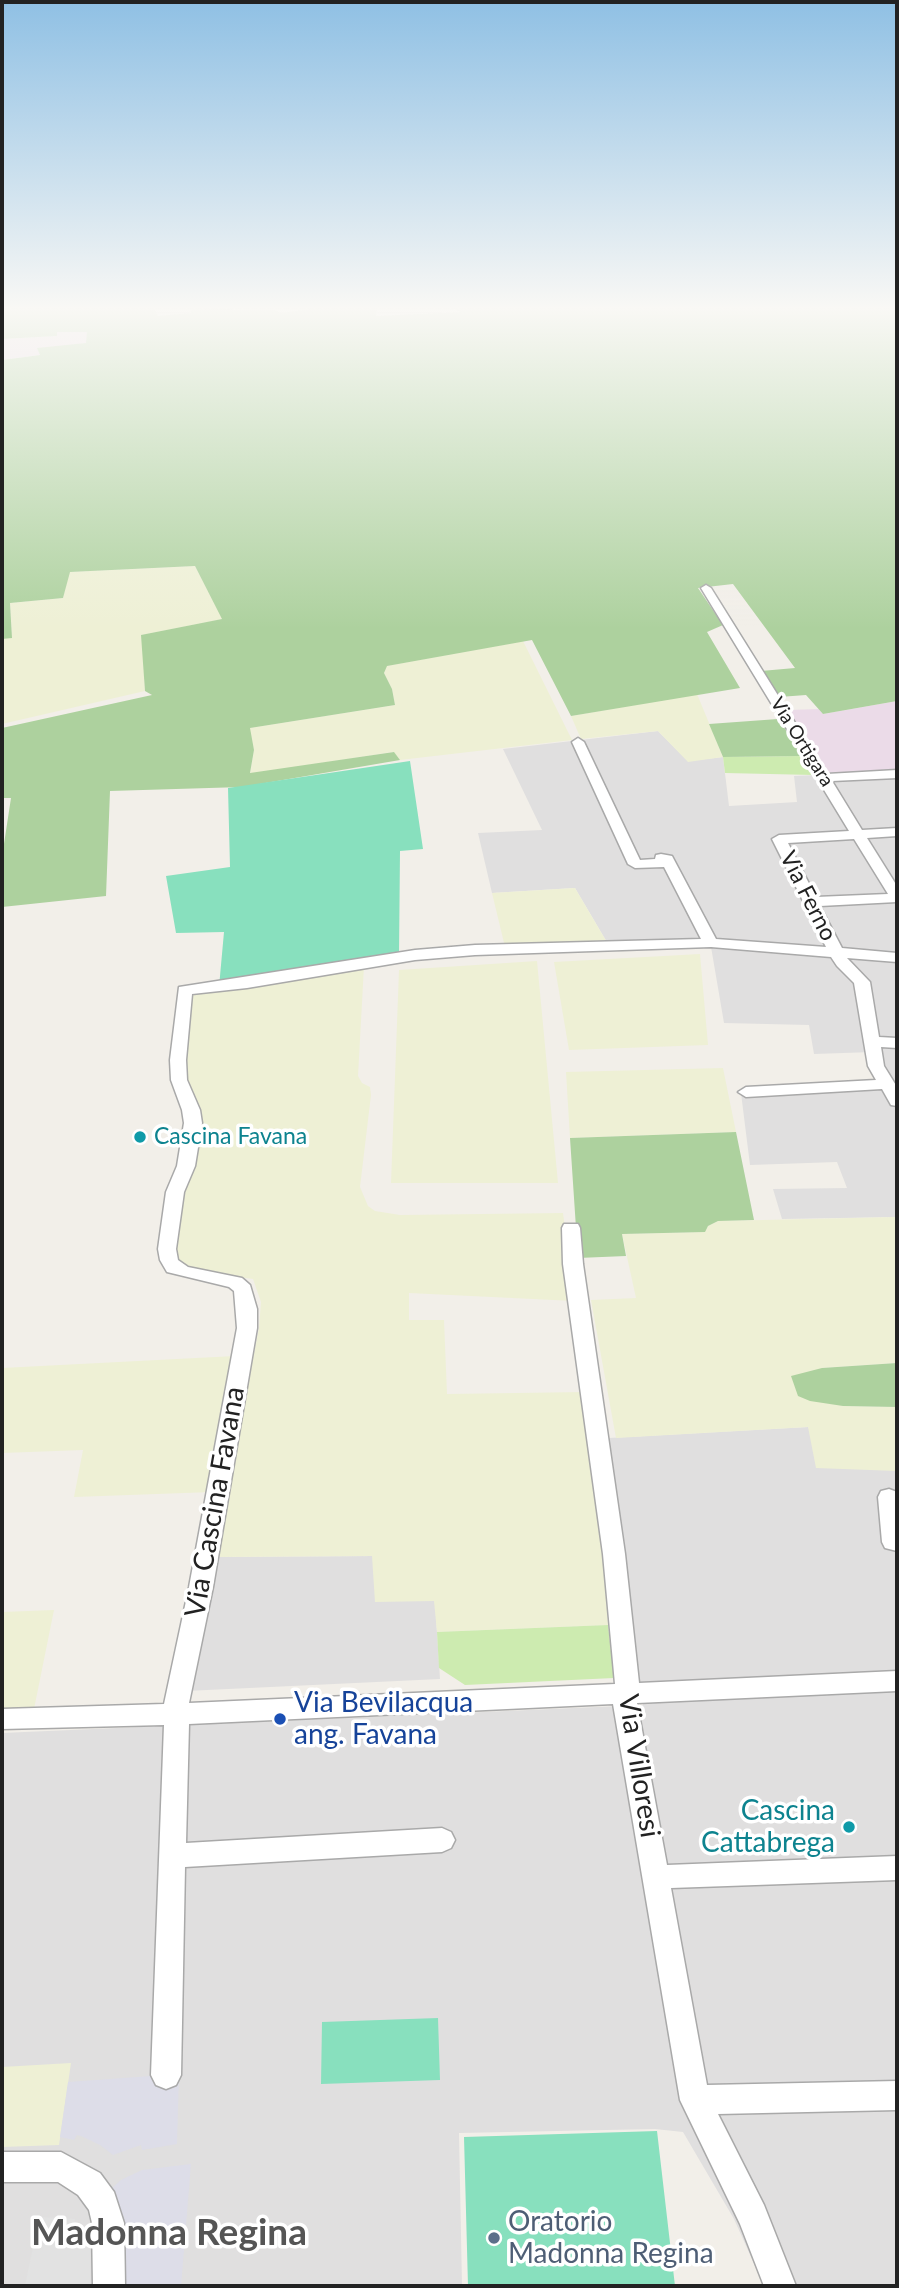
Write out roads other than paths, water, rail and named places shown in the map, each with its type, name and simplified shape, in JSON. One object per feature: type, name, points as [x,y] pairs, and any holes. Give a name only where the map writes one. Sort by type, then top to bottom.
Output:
[{"type":"street","name":"Via Ortigara","points":[[706,588],[897,897]]},
{"type":"street","points":[[578,742],[636,864],[670,863],[711,943],[897,957]]},
{"type":"street","points":[[825,778],[897,774]]},
{"type":"street","points":[[859,834],[897,832]]},
{"type":"street","name":"Via Ferno","points":[[859,834],[779,839],[843,965],[862,982],[876,1066],[897,1101]]},
{"type":"street","points":[[812,902],[897,897]]},
{"type":"street","name":"Via Cascina Favana","points":[[166,2074],[177,1696],[201,1587],[247,1328],[243,1289],[234,1282],[174,1268],[167,1249],[175,1192],[186,1166],[193,1123],[191,1110],[179,1080],[178,1060],[185,990],[247,984],[441,953],[711,943]]},
{"type":"street","points":[[872,1042],[897,1043]]},
{"type":"street","points":[[746,1092],[886,1084]]},
{"type":"street","name":"Via Villoresi","points":[[571,1228],[575,1278],[614,1554],[627,1684],[623,1693],[695,2100],[753,2216],[780,2286]]},
{"type":"street","points":[[889,1497],[893,1542],[897,1542]]},
{"type":"street","points":[[2,1719],[178,1714],[897,1681]]},
{"type":"street","points":[[171,1856],[442,1840]]},
{"type":"street","points":[[657,1877],[897,1868]]},
{"type":"street","points":[[695,2100],[897,2095]]},
{"type":"street","points":[[2,2166],[61,2167],[76,2173],[99,2196],[109,2232],[109,2286]]},
{"type":"place","name":"Cascina Favana","points":[[140,1137]]},
{"type":"place","name":"Via Bevilacqua ang. Favana","points":[[280,1719]]},
{"type":"place","name":"Cascina Cattabrega","points":[[849,1827]]},
{"type":"place","name":"Oratorio Madonna Regina","points":[[494,2238]]},
{"type":"district","name":"Madonna Regina","points":[[169,2233]]}]
